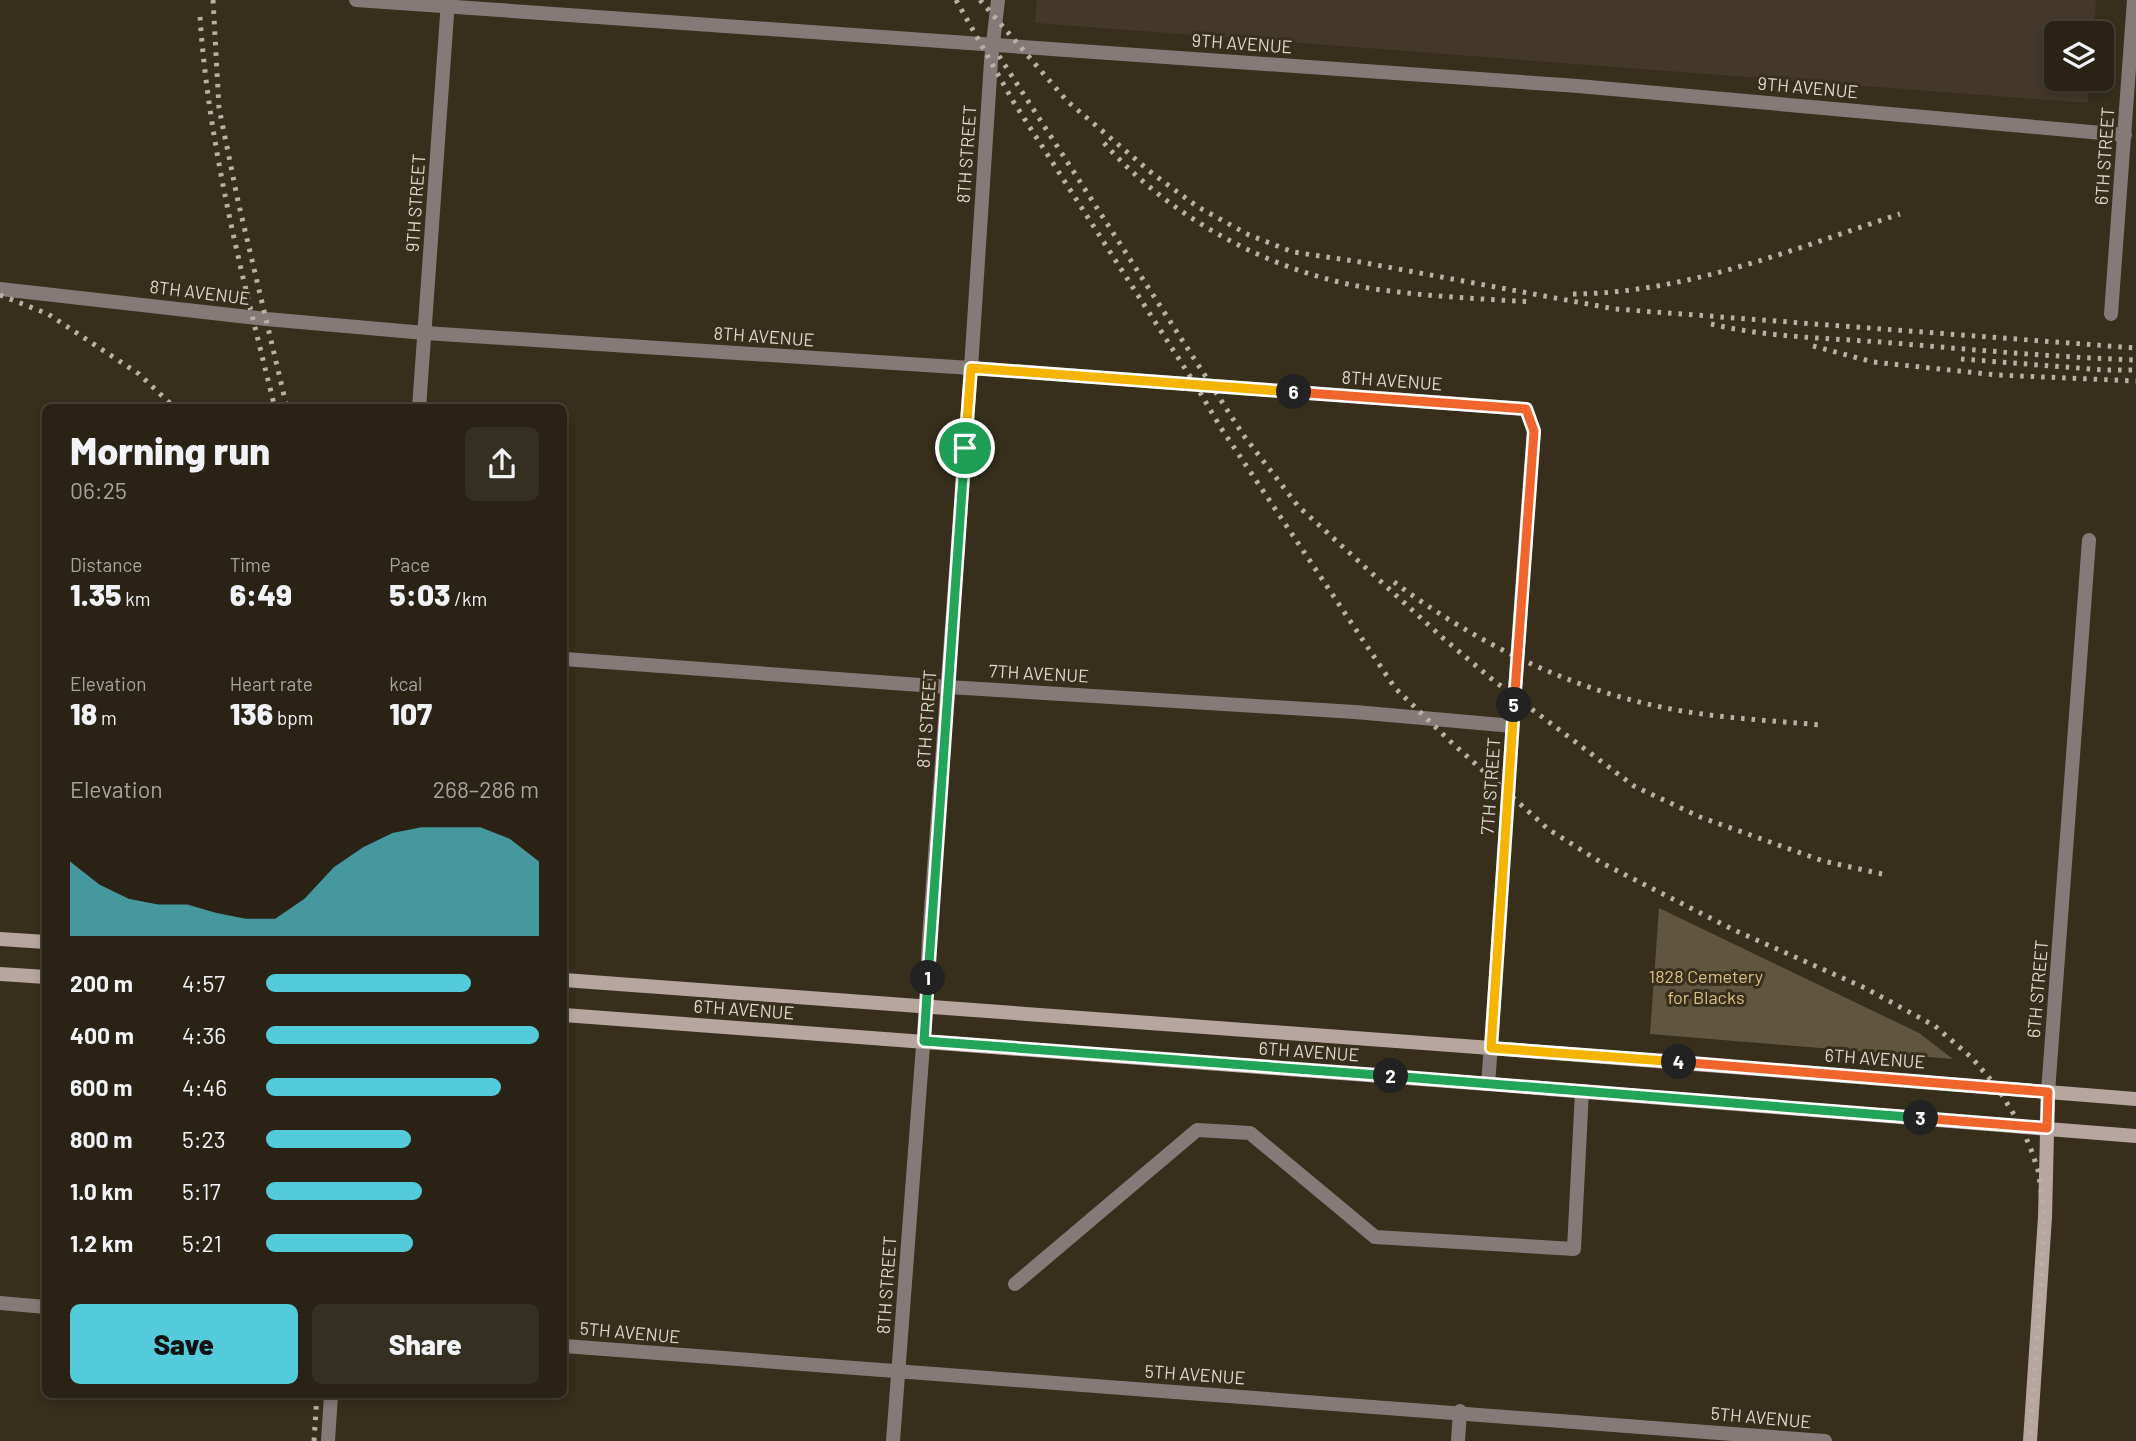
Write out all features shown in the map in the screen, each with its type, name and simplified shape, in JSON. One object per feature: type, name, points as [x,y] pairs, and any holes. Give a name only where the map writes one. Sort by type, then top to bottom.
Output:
[{"type":"main road","points":[[0,939],[42,942]]},
{"type":"main road","points":[[0,974],[42,977]]},
{"type":"main road","name":"6TH AVENUE","points":[[567,980],[2136,1098]]},
{"type":"main road","name":"6TH AVENUE","points":[[567,1015],[1582,1091],[2136,1136]]},
{"type":"main road","name":"6TH STREET","points":[[2030,1441],[2045,1217],[2048,1092]]},
{"type":"street","name":"9TH AVENUE","points":[[356,0],[448,4],[993,46],[1578,86],[2125,135]]},
{"type":"street","name":"8TH STREET","points":[[893,1441],[998,0]]},
{"type":"street","name":"6TH STREET","points":[[2111,314],[2134,0]]},
{"type":"street","name":"9TH STREET","points":[[419,404],[448,4]]},
{"type":"street","name":"8TH AVENUE","points":[[0,289],[266,319],[425,333],[971,368],[1526,409]]},
{"type":"street","name":"7TH STREET","points":[[1489,1084],[1519,615],[1534,431],[1526,409]]},
{"type":"street","name":"6TH STREET","points":[[2048,1092],[2089,540]]},
{"type":"street","name":"7TH AVENUE","points":[[567,659],[948,687],[1355,712],[1513,726]]},
{"type":"street","points":[[1015,1284],[1197,1130],[1250,1133],[1375,1237],[1574,1249],[1582,1091]]},
{"type":"street","points":[[0,1303],[42,1307]]},
{"type":"street","name":"5TH AVENUE","points":[[567,1346],[1825,1441]]},
{"type":"street","points":[[328,1441],[331,1398]]},
{"type":"street","points":[[1458,1441],[1460,1412]]},
{"type":"shaded area","points":[[1037,0],[2096,0],[2095,21],[2044,21],[2044,91],[2089,91],[2088,103],[1035,23]]},
{"type":"green space","name":"1828 Cemetery for Blacks","points":[[1659,908],[1919,1033],[1953,1059],[1650,1034]]},
{"type":"railway","points":[[213,0],[219,108],[286,404]]},
{"type":"railway","points":[[956,0],[1013,101],[1221,428],[1395,688],[1548,829],[1602,863],[1734,930],[1865,988],[1935,1026],[1972,1058],[1997,1087],[2021,1126],[2032,1152],[2038,1170],[2045,1217],[2030,1441]]},
{"type":"railway","points":[[980,0],[1067,101],[1153,174],[1198,207],[1249,235],[1293,252],[1615,309],[2136,348]]},
{"type":"railway","points":[[200,17],[204,67],[219,165],[274,404]]},
{"type":"railway","points":[[999,56],[1244,436],[1298,506],[1493,680],[1634,786],[1700,817],[1823,861],[1882,874]]},
{"type":"railway","points":[[1104,143],[1132,172],[1197,222],[1271,260],[1310,274],[1390,291],[1533,302]]},
{"type":"railway","points":[[1573,294],[1657,286],[1739,267],[1900,214]]},
{"type":"railway","points":[[0,295],[48,314],[139,374],[171,404]]},
{"type":"railway","points":[[1711,324],[1795,336],[2136,360]]},
{"type":"railway","points":[[1813,346],[1873,362],[1997,375],[2136,381]]},
{"type":"railway","points":[[1961,359],[2136,370]]},
{"type":"railway","points":[[1394,582],[1488,642],[1521,659],[1590,687],[1681,711],[1820,725]]},
{"type":"railway","points":[[314,1441],[317,1398]]},
{"type":"route","points":[[971,368],[1526,409],[1534,431],[1516,657],[1498,972],[1491,1048],[2048,1092],[2047,1128],[924,1041],[929,937],[965,448],[971,368]]}]
